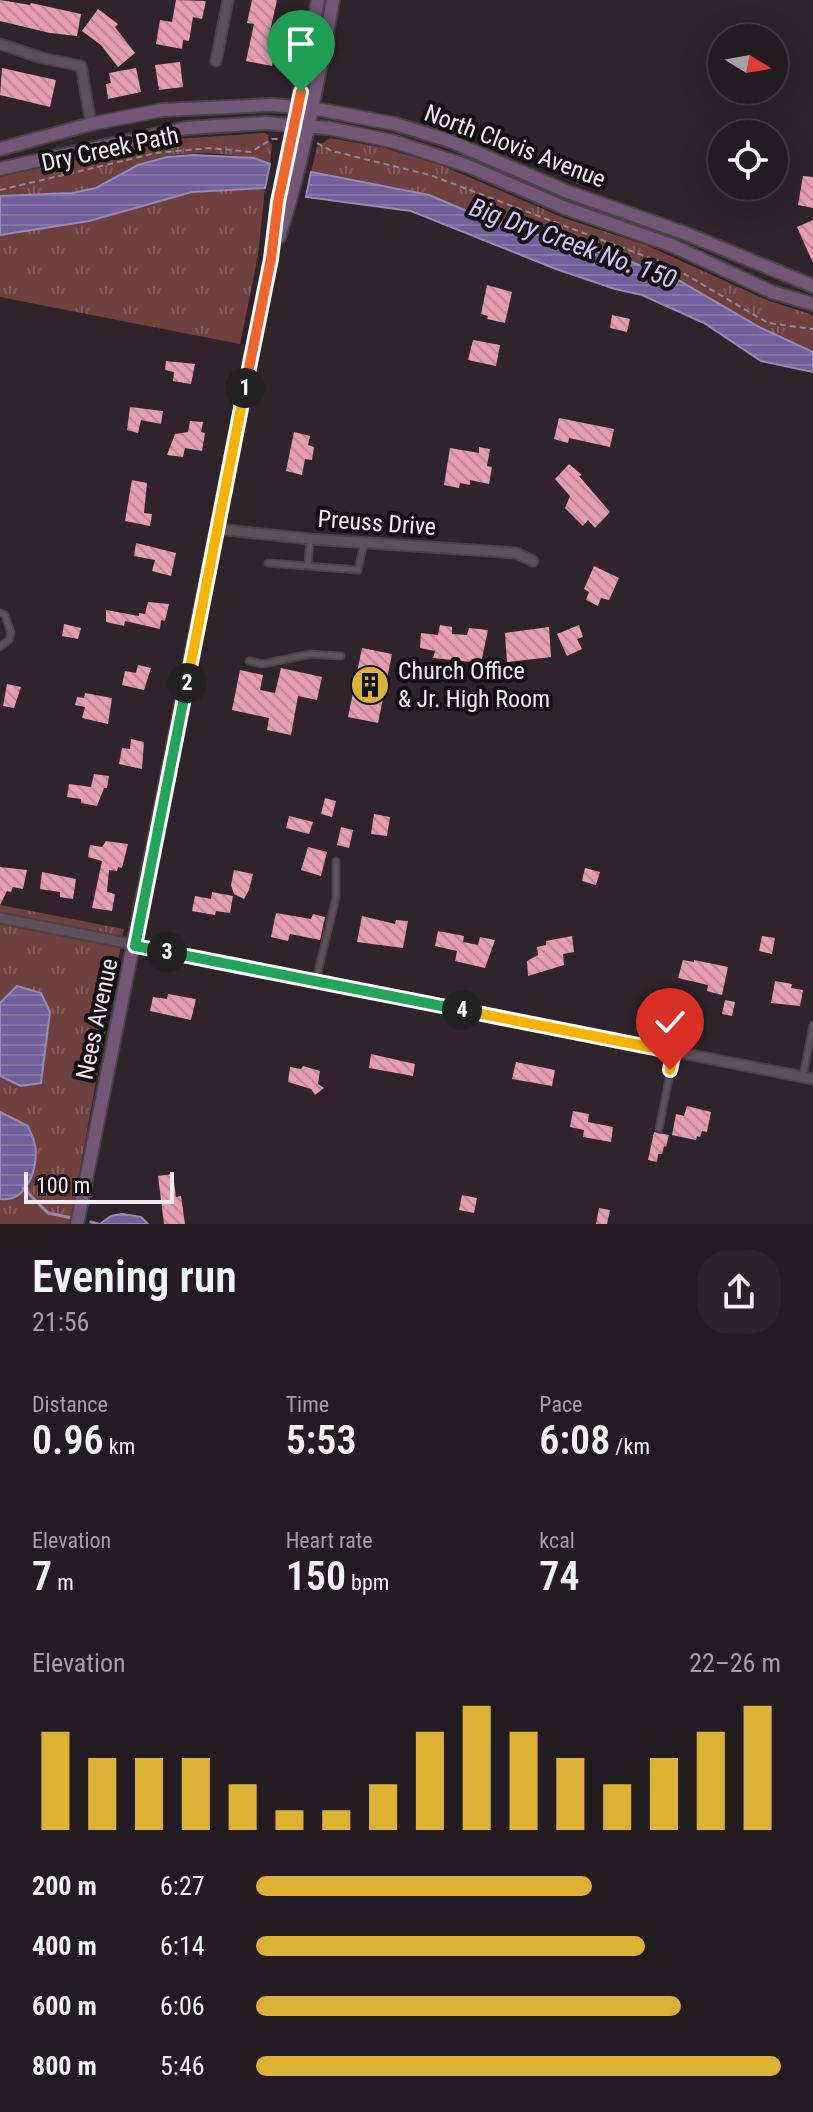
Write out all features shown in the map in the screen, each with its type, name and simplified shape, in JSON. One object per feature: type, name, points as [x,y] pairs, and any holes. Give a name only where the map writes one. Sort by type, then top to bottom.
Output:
[{"type":"main road","name":"Nees Avenue","points":[[77,1224],[271,259],[278,202],[318,0]]},
{"type":"main road","name":"Nees Avenue","points":[[271,259],[290,203],[333,0]]},
{"type":"main road","name":"North Clovis Avenue","points":[[0,149],[91,124],[162,110],[271,105],[312,108],[395,124],[450,141],[568,192],[687,234],[813,286]]},
{"type":"main road","name":"North Clovis Avenue","points":[[0,169],[186,128],[266,123],[308,126],[392,141],[468,166],[565,208],[671,245],[772,292],[813,304]]},
{"type":"street","points":[[216,61],[228,0]]},
{"type":"street","points":[[0,44],[42,58],[81,66],[91,124]]},
{"type":"street","name":"Preuss Drive","points":[[217,529],[310,539],[516,553],[533,561]]},
{"type":"street","points":[[0,918],[808,1078]]},
{"type":"lane","points":[[308,564],[310,539]]},
{"type":"lane","points":[[268,563],[358,570],[364,542]]},
{"type":"lane","points":[[0,613],[5,615],[11,633],[9,640],[0,647]]},
{"type":"lane","points":[[249,661],[262,664],[311,654],[341,656]]},
{"type":"lane","points":[[316,981],[336,897],[336,861]]},
{"type":"lane","points":[[808,1078],[813,1025]]},
{"type":"lane","points":[[659,1129],[674,1052]]},
{"type":"path","name":"Dry Creek Path","points":[[0,190],[169,151],[209,148],[251,152],[272,139]]},
{"type":"path","points":[[320,143],[332,151],[430,175],[671,266],[768,323],[813,329]]},
{"type":"green space","points":[[269,135],[268,140],[272,144],[270,164],[220,154],[167,156],[136,166],[104,184],[81,191],[0,196],[0,177],[163,140]]},
{"type":"green space","points":[[330,138],[385,148],[443,166],[564,218],[646,245],[767,300],[813,315],[813,352],[761,328],[678,280],[621,258],[481,217],[429,195],[311,172],[317,147]]},
{"type":"green space","points":[[265,188],[258,256],[240,344],[0,297],[0,235],[89,221],[192,192]]},
{"type":"green space","points":[[0,905],[124,929],[70,1224],[0,1224]]},
{"type":"shaded area","points":[[167,157],[254,158],[270,164],[265,188],[192,192],[89,221],[0,235],[0,196],[72,193],[96,188],[138,165]]},
{"type":"shaded area","points":[[311,172],[429,195],[481,217],[621,258],[678,280],[761,328],[813,352],[813,372],[761,361],[704,323],[642,295],[556,269],[411,211],[306,197]]},
{"type":"shaded area","points":[[17,986],[41,993],[50,1012],[41,1083],[21,1086],[0,1076],[0,1003]]},
{"type":"shaded area","points":[[0,1112],[28,1126],[36,1154],[29,1182],[9,1199],[0,1199]]},
{"type":"shaded area","points":[[111,1216],[141,1217],[148,1224],[100,1224]]},
{"type":"building","points":[[0,0],[81,14],[77,36],[0,21]]},
{"type":"building","points":[[176,0],[206,1],[202,19],[193,17],[189,41],[183,40],[182,49],[156,44],[160,20],[172,22]]},
{"type":"building","points":[[252,0],[277,0],[268,40],[277,42],[272,66],[246,61],[254,24],[247,23]]},
{"type":"building","points":[[98,9],[118,24],[115,27],[135,53],[118,67],[101,45],[82,31]]},
{"type":"building","points":[[180,62],[183,87],[159,90],[155,65]]},
{"type":"building","points":[[2,68],[56,80],[50,107],[0,95]]},
{"type":"building","points":[[136,68],[141,92],[108,99],[106,84],[111,83],[109,73]]},
{"type":"building","points":[[803,176],[813,177],[813,208],[798,205]]},
{"type":"building","points":[[813,220],[813,263],[797,227]]},
{"type":"building","points":[[487,285],[512,292],[505,323],[487,319],[488,316],[481,314]]},
{"type":"building","points":[[612,315],[630,319],[627,332],[610,328]]},
{"type":"building","points":[[473,340],[500,345],[496,366],[468,360]]},
{"type":"building","points":[[166,361],[195,364],[191,384],[173,381],[174,372],[165,370]]},
{"type":"building","points":[[130,407],[163,411],[161,424],[141,420],[138,433],[127,430]]},
{"type":"building","points":[[559,418],[614,429],[610,447],[569,438],[568,443],[554,439]]},
{"type":"building","points":[[190,421],[203,422],[202,451],[185,448],[183,457],[167,455],[175,434],[188,432]]},
{"type":"building","points":[[294,432],[310,436],[308,445],[314,447],[312,460],[305,459],[302,475],[286,471]]},
{"type":"building","points":[[479,447],[490,449],[487,466],[492,467],[489,484],[470,480],[470,485],[460,483],[459,488],[444,485],[450,448],[479,453]]},
{"type":"building","points":[[569,464],[582,475],[579,476],[610,512],[595,528],[588,520],[583,526],[565,508],[570,496],[555,479]]},
{"type":"building","points":[[132,480],[147,483],[144,513],[152,514],[150,526],[125,521]]},
{"type":"building","points":[[136,543],[176,553],[171,576],[152,571],[155,560],[134,556]]},
{"type":"building","points":[[594,566],[619,578],[609,600],[601,598],[598,606],[586,600],[589,592],[584,589]]},
{"type":"building","points":[[148,602],[169,604],[160,629],[125,621],[124,626],[106,622],[106,610],[139,616],[139,613],[145,614]]},
{"type":"building","points":[[64,624],[81,628],[78,639],[62,636]]},
{"type":"building","points":[[440,625],[452,627],[452,634],[467,635],[469,628],[488,630],[481,663],[433,658],[435,651],[420,648],[421,633],[438,635]]},
{"type":"building","points":[[579,625],[583,637],[577,639],[582,649],[567,656],[557,634]]},
{"type":"building","points":[[549,627],[551,657],[507,662],[505,633]]},
{"type":"building","name":"Church Office & Jr. High Room","points":[[362,648],[392,654],[378,723],[348,717]]},
{"type":"building","points":[[138,665],[151,668],[144,690],[122,685],[125,671],[136,673]]},
{"type":"building","points":[[281,668],[322,677],[317,700],[298,696],[291,735],[267,730],[269,718],[232,710],[240,670],[263,675],[260,690],[275,693]]},
{"type":"building","points":[[7,684],[21,687],[14,708],[3,706]]},
{"type":"building","points":[[85,693],[112,698],[108,724],[82,718],[85,707],[75,705],[77,697],[84,698]]},
{"type":"building","points":[[131,739],[144,742],[142,769],[119,764],[122,748],[130,749]]},
{"type":"building","points":[[94,774],[109,776],[107,788],[104,788],[97,806],[67,797],[69,784],[91,787]]},
{"type":"building","points":[[325,798],[336,801],[332,817],[321,814]]},
{"type":"building","points":[[374,814],[390,817],[387,836],[371,834]]},
{"type":"building","points":[[289,816],[313,822],[309,834],[286,828]]},
{"type":"building","points":[[341,827],[353,830],[349,848],[337,845]]},
{"type":"building","points":[[106,841],[128,844],[122,868],[109,870],[107,892],[115,894],[112,911],[92,908],[102,861],[88,857],[90,845],[102,847]]},
{"type":"building","points":[[308,847],[327,852],[321,876],[301,870]]},
{"type":"building","points":[[0,867],[27,870],[23,889],[13,887],[11,892],[7,891],[0,905]]},
{"type":"building","points":[[585,868],[600,872],[596,885],[582,881]]},
{"type":"building","points":[[234,870],[253,874],[244,899],[234,894],[231,885]]},
{"type":"building","points":[[42,872],[76,879],[73,899],[60,897],[60,892],[40,889]]},
{"type":"building","points":[[212,892],[233,896],[230,913],[216,911],[215,915],[192,911],[195,896],[211,899]]},
{"type":"building","points":[[276,913],[311,919],[313,914],[325,917],[320,940],[290,934],[288,941],[271,937]]},
{"type":"building","points":[[362,916],[395,924],[396,920],[408,921],[403,948],[357,942]]},
{"type":"building","points":[[438,931],[464,936],[463,942],[478,945],[480,937],[495,940],[485,968],[455,961],[457,951],[435,946]]},
{"type":"building","points":[[572,936],[574,952],[563,954],[564,965],[528,976],[527,961],[538,955],[537,947],[546,945],[546,941]]},
{"type":"building","points":[[762,936],[775,938],[772,954],[759,951]]},
{"type":"building","points":[[683,960],[728,967],[722,995],[707,991],[708,985],[678,978]]},
{"type":"building","points":[[775,981],[803,990],[800,1006],[771,1003]]},
{"type":"building","points":[[168,994],[196,999],[191,1020],[150,1011],[153,997],[167,999]]},
{"type":"building","points":[[725,1000],[735,1002],[732,1016],[722,1014]]},
{"type":"building","points":[[371,1054],[415,1064],[413,1076],[369,1068]]},
{"type":"building","points":[[516,1062],[555,1070],[552,1086],[512,1079]]},
{"type":"building","points":[[303,1066],[320,1071],[318,1084],[324,1088],[315,1095],[311,1089],[288,1082],[290,1067],[301,1069]]},
{"type":"building","points":[[687,1106],[711,1112],[707,1132],[702,1131],[696,1140],[672,1135],[676,1114],[684,1116]]},
{"type":"building","points":[[573,1111],[589,1114],[588,1122],[613,1127],[611,1142],[583,1137],[584,1130],[570,1127]]},
{"type":"building","points":[[654,1132],[669,1135],[657,1162],[648,1160]]},
{"type":"building","points":[[173,1174],[176,1197],[181,1196],[185,1224],[164,1224],[158,1176]]},
{"type":"building","points":[[462,1195],[477,1198],[474,1213],[459,1210]]},
{"type":"building","points":[[599,1208],[610,1210],[607,1224],[596,1224]]},
{"type":"waterway","points":[[23,1188],[48,1213],[72,1218]]},
{"type":"waterway","points":[[91,1222],[98,1224]]},
{"type":"place","name":"Church Office & Jr. High Room","points":[[370,685]]},
{"type":"route","points":[[301,92],[278,202],[271,259],[135,946],[674,1052],[670,1070]]},
{"type":"water label","name":"Big Dry Creek No. 150","points":[[573,243]]}]
